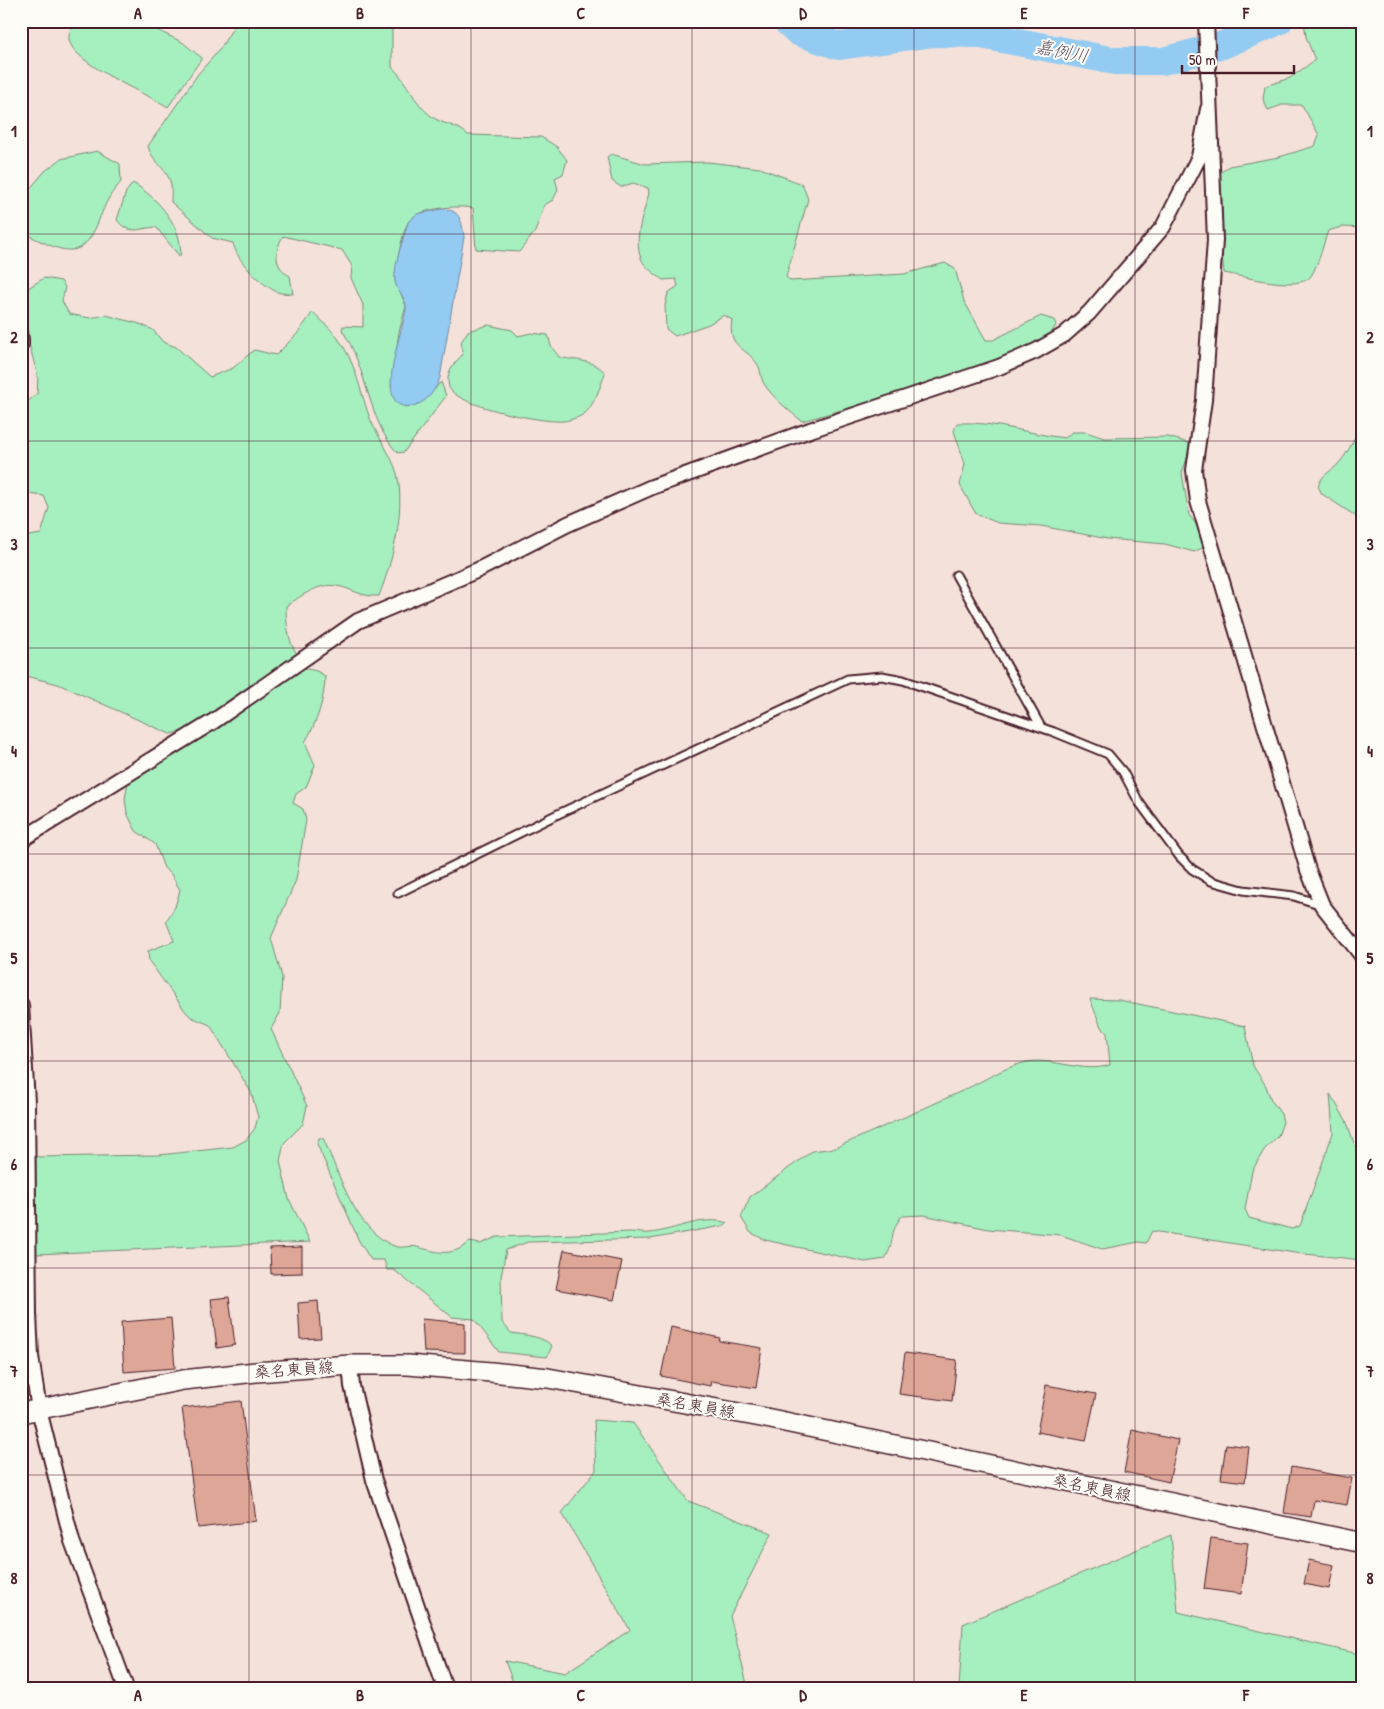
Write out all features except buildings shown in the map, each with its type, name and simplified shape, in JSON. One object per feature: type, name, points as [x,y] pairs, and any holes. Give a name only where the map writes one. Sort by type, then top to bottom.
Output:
[{"type":"main road","name":"桑名東員線","points":[[30,1411],[183,1380],[350,1365],[408,1365],[491,1372],[568,1382],[761,1417],[1363,1543]]},
{"type":"street","points":[[1206,26],[1215,240],[1204,400],[1194,470],[1198,501],[1308,870],[1322,905],[1363,957]]},
{"type":"street","points":[[21,840],[214,721],[358,621],[478,570],[568,524],[652,487],[810,430],[1000,367],[1036,352],[1064,334],[1089,313],[1163,227],[1199,157],[1208,109]]},
{"type":"street","points":[[21,339],[21,344]]},
{"type":"street","points":[[21,1005],[27,1102],[31,1356],[30,1411],[72,1541],[126,1688]]},
{"type":"street","points":[[350,1365],[352,1386],[374,1480],[445,1688]]},
{"type":"lane","points":[[956,574],[1041,727]]},
{"type":"lane","points":[[398,893],[556,814],[848,679],[882,676],[903,680],[1041,727],[1108,754],[1123,772],[1139,802],[1179,856],[1192,869],[1211,881],[1243,890],[1294,896],[1322,905]]},
{"type":"green space","points":[[76,21],[138,21],[182,42],[202,58],[168,107],[111,77],[82,58],[73,48],[69,39],[70,32]]},
{"type":"green space","points":[[237,21],[392,21],[392,67],[420,105],[431,116],[464,131],[468,135],[541,137],[557,147],[567,160],[563,174],[555,178],[558,190],[553,200],[544,205],[535,232],[519,252],[476,249],[473,208],[449,207],[431,210],[415,216],[407,225],[400,248],[395,280],[406,306],[399,332],[391,387],[406,407],[425,400],[441,382],[446,396],[404,452],[398,453],[388,441],[374,411],[357,360],[342,330],[343,326],[363,327],[363,305],[351,278],[352,266],[342,250],[283,236],[278,248],[277,259],[281,268],[290,276],[293,294],[277,292],[264,284],[250,271],[239,257],[233,243],[212,238],[171,202],[171,188],[168,176],[155,160],[148,146],[198,74],[220,49]]},
{"type":"green space","points":[[1304,21],[1363,21],[1363,228],[1341,227],[1328,231],[1314,271],[1305,281],[1296,283],[1270,282],[1224,273],[1222,198],[1219,174],[1229,166],[1279,157],[1315,146],[1319,135],[1302,105],[1282,105],[1268,110],[1263,99],[1265,86],[1290,78],[1315,60],[1306,37]]},
{"type":"green space","points":[[97,151],[120,164],[121,182],[105,204],[95,229],[85,244],[79,248],[66,250],[54,247],[27,235],[28,191],[45,171],[61,159]]},
{"type":"green space","points":[[611,154],[645,164],[708,162],[760,168],[802,184],[808,199],[786,277],[791,281],[904,274],[945,263],[955,269],[964,301],[986,340],[993,340],[1041,316],[1054,320],[1056,325],[1052,332],[1025,353],[965,376],[802,421],[770,392],[762,380],[759,367],[754,360],[735,343],[731,330],[732,320],[724,315],[709,324],[675,336],[666,329],[665,306],[668,293],[678,286],[676,279],[663,280],[653,273],[641,258],[638,242],[642,217],[649,193],[648,188],[633,183],[621,187],[612,181],[607,157]]},
{"type":"green space","points":[[133,183],[160,205],[174,225],[180,246],[180,257],[156,227],[130,230],[121,225],[117,220],[126,192]]},
{"type":"green space","points":[[44,278],[61,281],[65,287],[62,301],[69,314],[90,318],[106,315],[140,324],[153,330],[163,342],[176,347],[210,377],[233,368],[254,350],[276,355],[297,334],[313,312],[337,337],[349,356],[371,421],[388,452],[398,476],[400,498],[398,527],[392,555],[379,596],[361,594],[343,587],[330,585],[310,591],[286,606],[290,638],[297,654],[257,685],[192,729],[170,734],[58,684],[21,675],[21,534],[29,536],[41,534],[49,508],[44,496],[21,493],[21,407],[37,394],[38,377],[28,340],[28,288]]},
{"type":"green space","points":[[488,325],[512,330],[518,336],[531,333],[548,335],[551,346],[559,357],[584,361],[601,368],[605,373],[597,395],[587,411],[571,420],[553,421],[501,412],[467,401],[455,394],[449,387],[448,377],[451,368],[463,354],[461,342],[468,331]]},
{"type":"green space","points":[[1363,408],[1363,521],[1322,494],[1318,486],[1323,477],[1336,466],[1348,451],[1358,429]]},
{"type":"green space","points":[[957,423],[984,424],[1065,438],[1072,432],[1086,432],[1104,438],[1168,437],[1192,444],[1182,473],[1189,515],[1196,524],[1204,547],[1194,552],[1165,544],[1108,539],[1041,526],[998,523],[976,514],[960,485],[965,464],[954,431]]},
{"type":"green space","points":[[302,668],[317,671],[325,676],[325,684],[320,710],[305,742],[315,765],[306,787],[296,794],[293,803],[303,809],[306,820],[296,880],[271,938],[282,977],[280,1013],[271,1029],[307,1106],[303,1124],[284,1143],[280,1161],[289,1199],[310,1242],[36,1254],[36,1157],[159,1155],[233,1147],[246,1140],[255,1128],[258,1117],[251,1092],[210,1025],[191,1017],[186,1012],[149,961],[148,951],[174,941],[166,921],[175,907],[180,890],[171,874],[164,868],[155,844],[136,831],[127,813],[125,799],[128,781],[218,728]]},
{"type":"green space","points":[[1090,999],[1119,1000],[1245,1026],[1253,1066],[1266,1086],[1271,1100],[1281,1114],[1283,1122],[1278,1136],[1264,1150],[1252,1171],[1245,1209],[1249,1218],[1292,1229],[1300,1226],[1333,1133],[1330,1094],[1346,1120],[1363,1169],[1363,1260],[1295,1253],[1152,1231],[1146,1243],[1139,1242],[1102,1249],[1061,1235],[988,1229],[924,1215],[902,1216],[893,1232],[885,1259],[865,1262],[765,1240],[750,1232],[741,1217],[750,1197],[812,1151],[835,1148],[964,1090],[1002,1070],[1019,1064],[1037,1061],[1089,1068],[1110,1065],[1107,1033],[1101,1027]]},
{"type":"green space","points":[[319,1138],[323,1138],[342,1184],[358,1214],[380,1238],[397,1247],[414,1247],[431,1251],[450,1252],[470,1242],[480,1244],[497,1237],[648,1233],[699,1222],[718,1221],[728,1223],[722,1226],[650,1239],[528,1242],[506,1250],[501,1277],[502,1322],[511,1333],[538,1338],[552,1346],[547,1357],[499,1352],[474,1319],[452,1317],[394,1270],[387,1270],[384,1260],[371,1260],[359,1241],[317,1144]]},
{"type":"green space","points":[[594,1420],[633,1423],[688,1501],[772,1533],[730,1616],[748,1688],[515,1688],[505,1661],[565,1673],[630,1630],[562,1513],[596,1470]]},
{"type":"green space","points":[[1171,1535],[1178,1612],[1363,1655],[1363,1688],[959,1688],[963,1624]]},
{"type":"water","points":[[442,209],[453,211],[459,217],[464,237],[440,378],[434,390],[424,401],[416,405],[402,406],[394,399],[391,386],[392,369],[406,309],[405,301],[395,281],[397,260],[408,222],[417,214]]},
{"type":"waterway","name":"嘉例川","points":[[786,21],[798,32],[839,46],[934,33],[976,34],[1115,61],[1163,61],[1223,45],[1279,21]]}]
